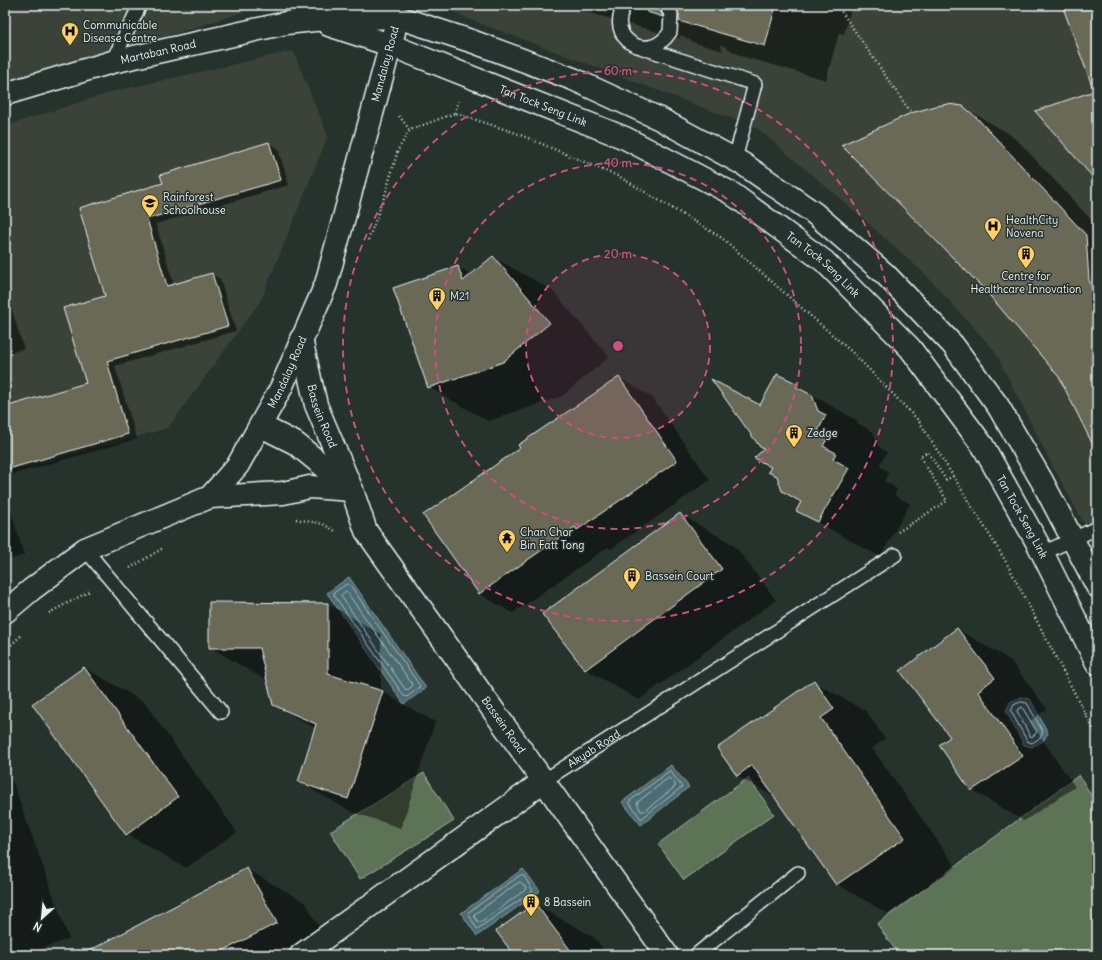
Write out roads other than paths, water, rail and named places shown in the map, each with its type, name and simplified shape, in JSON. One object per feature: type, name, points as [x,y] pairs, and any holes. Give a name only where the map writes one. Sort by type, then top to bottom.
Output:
[{"type":"street","name":"Martaban Road","points":[[5,94],[112,62],[286,23],[398,11]]},
{"type":"street","name":"Mandalay Road","points":[[5,612],[85,549],[210,497],[238,465],[287,375],[301,339],[326,284],[398,11]]},
{"type":"street","points":[[398,11],[474,42],[573,79],[660,119],[735,159],[814,213],[885,274],[953,345],[998,406],[1042,482],[1097,586]]},
{"type":"street","name":"Martaban Road","points":[[314,20],[390,45]]},
{"type":"street","name":"Tan Tock Seng Link","points":[[390,45],[625,138],[731,193],[824,261],[910,348],[983,446],[1042,553],[1097,663]]},
{"type":"street","name":"Bassein Road","points":[[301,339],[316,405],[352,490],[366,531],[545,780],[667,955]]},
{"type":"street","name":"Bassein Road","points":[[260,426],[295,443],[341,479],[352,490]]},
{"type":"street","points":[[210,497],[283,493],[310,486],[352,490]]},
{"type":"street","name":"Akyab Road","points":[[301,955],[545,780]]},
{"type":"lane","points":[[112,62],[140,5]]},
{"type":"lane","points":[[625,5],[619,18],[622,35],[635,45],[755,84],[735,159]]},
{"type":"lane","points":[[643,48],[659,44],[670,32],[672,23],[671,14],[666,5]]},
{"type":"lane","points":[[1042,553],[1097,528]]},
{"type":"lane","points":[[85,549],[221,712]]},
{"type":"lane","name":"Akyab Road","points":[[545,780],[895,555]]},
{"type":"lane","points":[[696,955],[798,873]]},
{"type":"water","points":[[349,577],[426,688],[404,704],[327,593]]},
{"type":"water","points":[[1021,697],[1030,699],[1048,733],[1043,741],[1032,747],[1024,745],[1006,711],[1010,702]]},
{"type":"water","points":[[671,765],[689,787],[641,825],[622,802]]},
{"type":"water","points":[[523,869],[540,891],[477,936],[461,913]]},
{"type":"place","name":"Communicable Disease Centre","points":[[70,46]]},
{"type":"place","name":"Rainforest Schoolhouse","points":[[150,218]]},
{"type":"place","name":"HealthCity Novena","points":[[993,241]]},
{"type":"place","name":"Centre for Healthcare Innovation","points":[[1026,269]]},
{"type":"place","name":"M21","points":[[437,311]]},
{"type":"place","name":"Zedge","points":[[794,448]]},
{"type":"place","name":"Chan Chor Bin Fatt Tong","points":[[507,553]]},
{"type":"place","name":"Bassein Court","points":[[632,591]]},
{"type":"place","name":"8 Bassein","points":[[531,917]]}]
